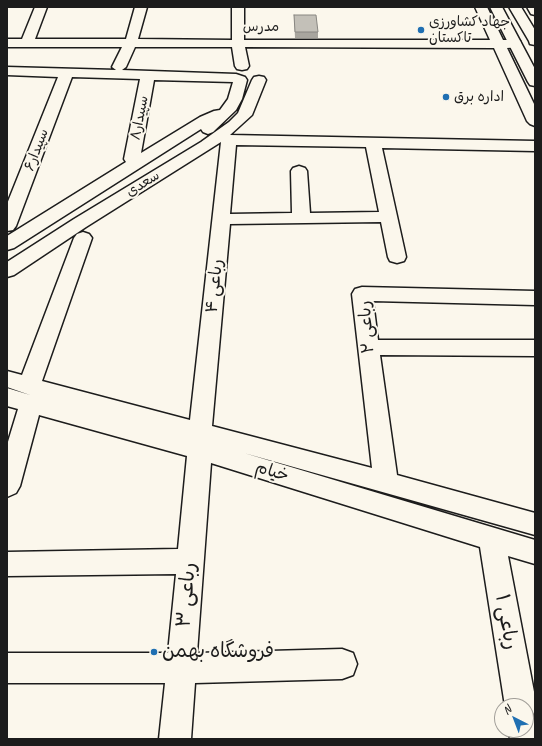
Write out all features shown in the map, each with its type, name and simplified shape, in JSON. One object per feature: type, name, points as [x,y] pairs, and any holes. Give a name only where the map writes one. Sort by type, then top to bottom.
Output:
[{"type":"street","points":[[27,43],[41,7]]},
{"type":"street","points":[[119,67],[131,43],[141,7]]},
{"type":"street","name":"سعدی","points":[[7,258],[204,132],[217,123],[229,110],[235,99],[238,73],[238,7]]},
{"type":"street","points":[[516,7],[535,42]]},
{"type":"street","points":[[533,7],[535,11]]},
{"type":"street","points":[[535,82],[499,12],[484,12],[535,121]]},
{"type":"street","name":"مدرس","points":[[7,43],[515,44],[535,42]]},
{"type":"street","points":[[7,62],[238,73]]},
{"type":"street","points":[[7,71],[148,76],[238,73]]},
{"type":"street","name":"سعدی","points":[[7,271],[80,223],[207,145],[234,125],[245,115],[259,80],[249,81],[238,73]]},
{"type":"street","name":"سپیدار۶","points":[[7,226],[66,74]]},
{"type":"street","name":"سپیدار۸","points":[[132,159],[148,76]]},
{"type":"street","name":"سعدی","points":[[7,244],[205,120],[229,110]]},
{"type":"street","name":"رباعی ۴","points":[[200,441],[229,140],[373,142]]},
{"type":"street","points":[[397,257],[373,142],[535,146]]},
{"type":"street","points":[[299,171],[301,218]]},
{"type":"street","points":[[222,219],[389,218]]},
{"type":"street","points":[[7,486],[30,395],[83,238]]},
{"type":"street","name":"رباعی ۲","points":[[386,482],[362,294],[535,298]]},
{"type":"street","points":[[368,347],[535,348]]},
{"type":"street","name":"خیام","points":[[7,379],[30,395],[200,441],[386,482],[535,524]]},
{"type":"street","name":"خیام","points":[[7,397],[30,395]]},
{"type":"street","name":"خیام","points":[[200,441],[535,552]]},
{"type":"street","name":"رباعی ۳","points":[[175,739],[200,441]]},
{"type":"street","name":"رباعی ۱","points":[[492,539],[520,698]]},
{"type":"street","points":[[7,564],[190,561]]},
{"type":"street","points":[[7,668],[181,668],[342,664]]},
{"type":"building","points":[[294,15],[316,15],[318,32],[295,32]]},
{"type":"place","name":"جهاد کشاورزی تاکستان","points":[[421,30]]},
{"type":"place","name":"اداره برق","points":[[446,97]]},
{"type":"place","name":"فروشگاه بهمن","points":[[154,652]]}]
